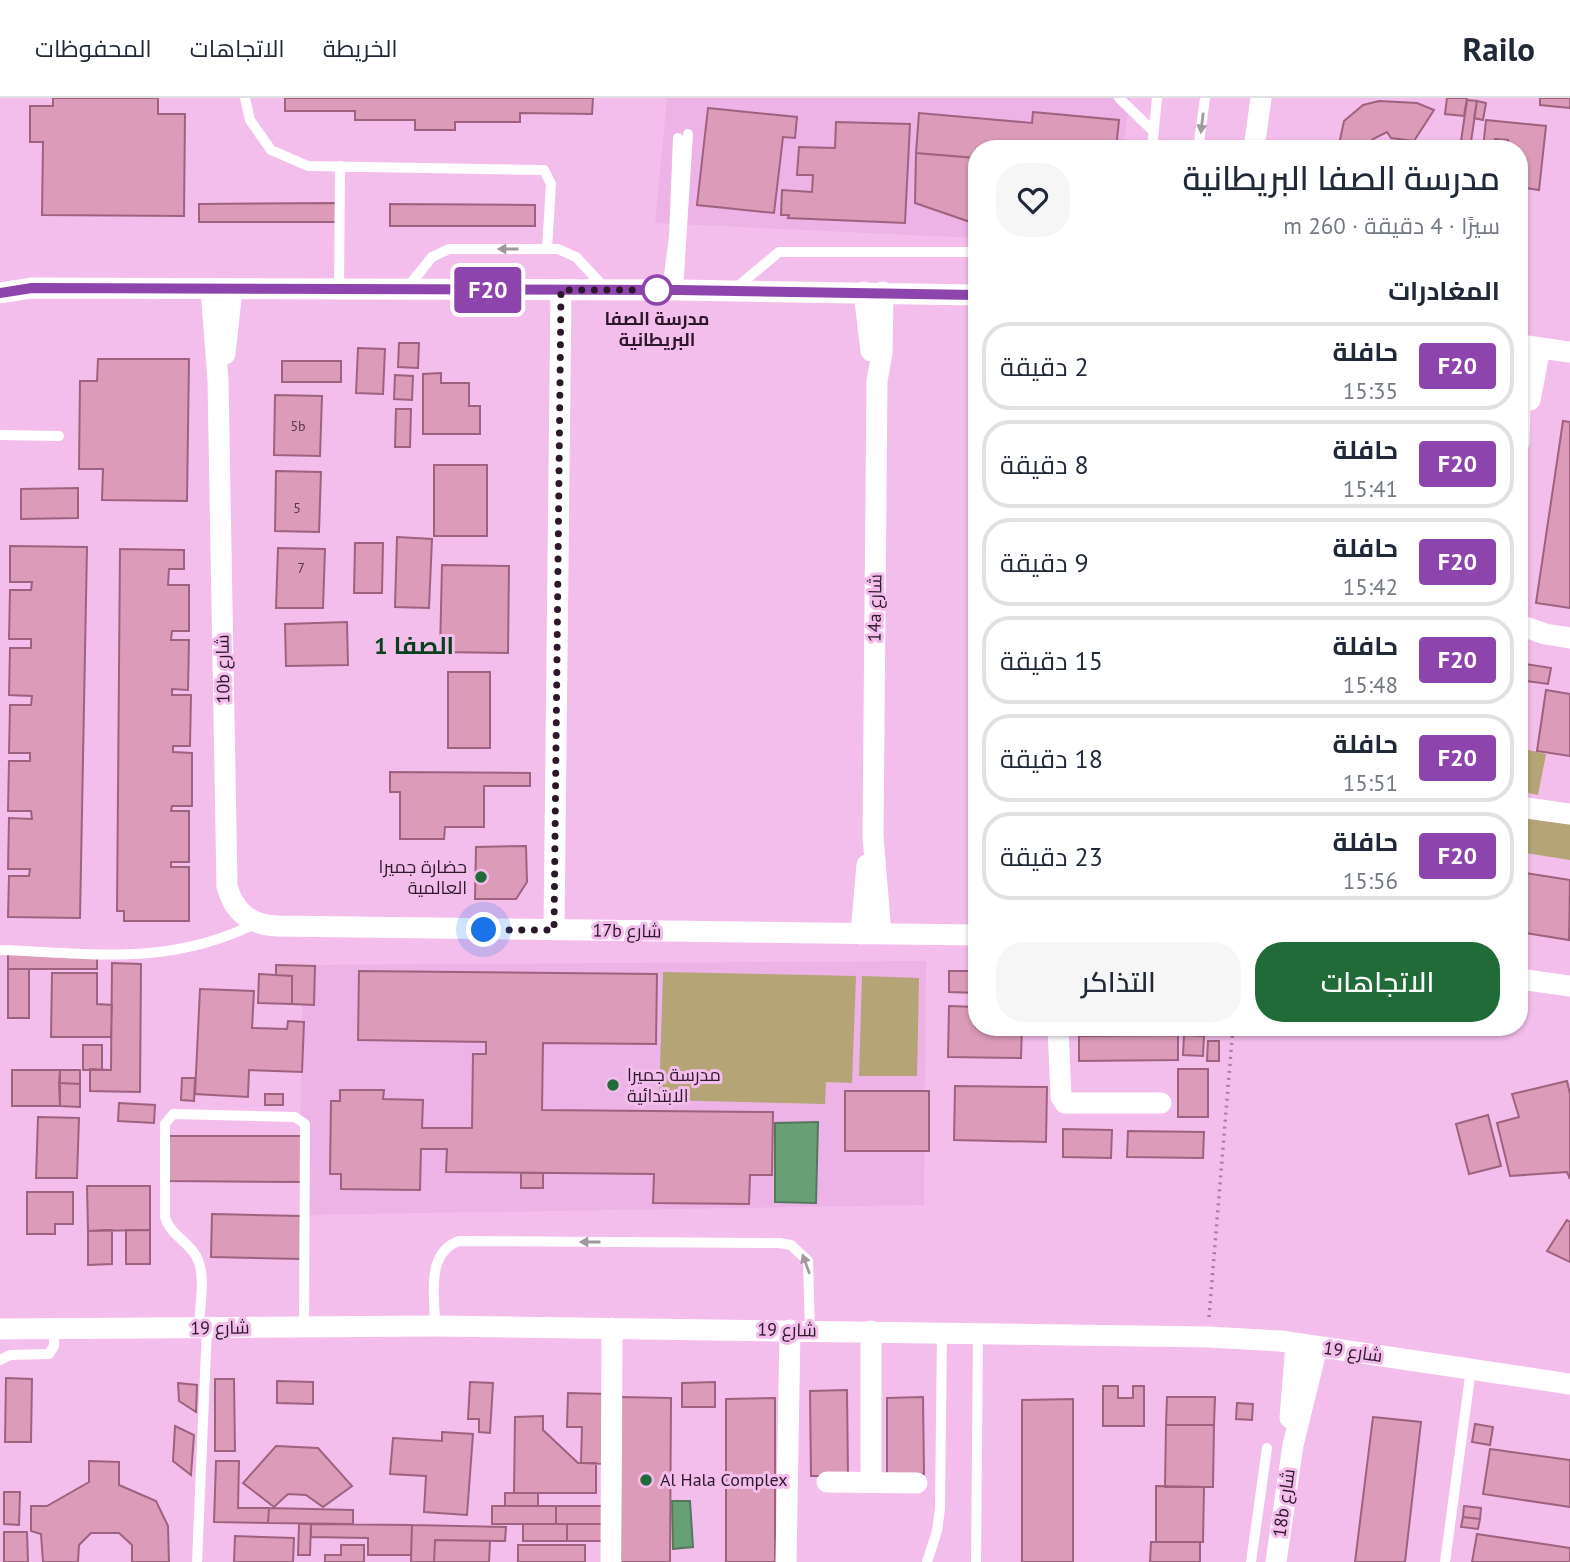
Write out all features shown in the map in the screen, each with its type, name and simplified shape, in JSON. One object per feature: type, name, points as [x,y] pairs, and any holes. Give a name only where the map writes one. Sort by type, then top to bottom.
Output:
[{"type":"street","points":[[1255,140],[1261,98]]},
{"type":"street","points":[[0,282],[32,288]]},
{"type":"street","points":[[0,293],[32,288],[672,290],[968,295]]},
{"type":"street","name":"10b شارع","points":[[222,289],[218,380],[227,886],[237,909],[267,925]]},
{"type":"street","points":[[554,930],[561,290]]},
{"type":"street","name":"14a شارع","points":[[871,934],[877,381],[882,353],[873,292]]},
{"type":"street","points":[[1528,346],[1570,352]]},
{"type":"street","points":[[1528,365],[1528,409]]},
{"type":"street","points":[[1528,628],[1570,638]]},
{"type":"street","points":[[1528,808],[1570,814]]},
{"type":"street","name":"17b شارع","points":[[267,925],[968,935]]},
{"type":"street","points":[[1528,980],[1570,986]]},
{"type":"street","points":[[1058,1036],[1060,1097],[1065,1103],[1161,1103]]},
{"type":"street","name":"شارع 19","points":[[0,1329],[435,1326],[1208,1337],[1306,1345],[1570,1384]]},
{"type":"street","points":[[611,1562],[612,1328]]},
{"type":"street","points":[[786,1562],[800,1331]]},
{"type":"street","points":[[871,1331],[871,1482]]},
{"type":"street","name":"18b شارع","points":[[1276,1562],[1306,1345]]},
{"type":"street","points":[[827,1482],[917,1483]]},
{"type":"lane","points":[[245,98],[250,120],[271,150],[308,166],[544,170],[550,178],[547,249]]},
{"type":"lane","points":[[1119,98],[1154,132]]},
{"type":"lane","points":[[1153,140],[1157,98]]},
{"type":"lane","points":[[1199,140],[1205,98]]},
{"type":"lane","points":[[672,290],[683,136]]},
{"type":"lane","points":[[339,289],[340,166]]},
{"type":"lane","points":[[407,289],[439,251],[558,249],[576,257],[598,283],[608,290]]},
{"type":"lane","points":[[731,291],[754,276],[767,260],[779,252],[968,252]]},
{"type":"lane","points":[[0,435],[60,436]]},
{"type":"lane","points":[[0,950],[154,955],[202,947],[267,925]]},
{"type":"lane","points":[[197,1562],[203,1329],[199,1265],[191,1250],[170,1228],[165,1217],[165,1124],[173,1114],[295,1117],[303,1121],[304,1326]]},
{"type":"lane","points":[[435,1326],[436,1264],[444,1249],[459,1241],[751,1243],[792,1245],[808,1261],[800,1331]]},
{"type":"lane","points":[[0,1360],[10,1355],[49,1354],[54,1346],[54,1328]]},
{"type":"lane","points":[[927,1562],[940,1509],[943,1332]]},
{"type":"lane","points":[[976,1562],[978,1333]]},
{"type":"lane","points":[[1445,1562],[1471,1370]]},
{"type":"lane","points":[[1251,1562],[1267,1448]]},
{"type":"path","points":[[1208,1337],[1232,1036]]},
{"type":"shaded area","points":[[667,98],[1130,98],[1124,140],[968,140],[968,238],[655,223]]},
{"type":"shaded area","points":[[1528,750],[1546,754],[1538,795],[1528,793]]},
{"type":"shaded area","points":[[1528,814],[1570,820],[1570,860],[1528,853]]},
{"type":"shaded area","name":"مدرسة جميرا الابتدائية","points":[[926,961],[924,1205],[299,1215],[303,965]]},
{"type":"shaded area","points":[[663,972],[856,976],[852,1083],[826,1082],[825,1104],[659,1100]]},
{"type":"shaded area","points":[[862,976],[919,978],[917,1076],[859,1076]]},
{"type":"shaded area","points":[[818,1122],[816,1203],[775,1202],[775,1123]]},
{"type":"shaded area","points":[[672,1501],[690,1501],[693,1547],[673,1549]]},
{"type":"building","points":[[53,98],[158,98],[158,114],[185,114],[184,216],[42,215],[43,142],[30,142],[30,106],[53,106]]},
{"type":"building","points":[[285,98],[593,98],[592,114],[520,113],[520,122],[455,122],[455,130],[415,130],[415,120],[355,120],[355,111],[285,111]]},
{"type":"building","points":[[1447,98],[1467,98],[1464,116],[1445,114]]},
{"type":"building","points":[[1540,98],[1570,98],[1570,108],[1540,105]]},
{"type":"building","points":[[1467,100],[1477,101],[1471,140],[1461,140]]},
{"type":"building","points":[[1379,101],[1417,103],[1434,110],[1415,140],[1391,138],[1387,132],[1372,140],[1340,140],[1344,121],[1363,105]]},
{"type":"building","points":[[1477,101],[1486,103],[1483,120],[1474,118]]},
{"type":"building","points":[[708,108],[797,117],[795,138],[783,137],[774,213],[697,205]]},
{"type":"building","points":[[1033,112],[1119,120],[1117,140],[968,140],[968,157],[916,153],[919,113],[1032,123]]},
{"type":"building","points":[[1486,120],[1546,126],[1539,190],[1528,188],[1528,140],[1484,140]]},
{"type":"building","points":[[836,122],[910,124],[905,223],[788,218],[789,215],[781,215],[782,190],[812,192],[813,175],[797,175],[799,147],[835,148]]},
{"type":"building","points":[[916,153],[968,157],[968,221],[915,203]]},
{"type":"building","points":[[337,203],[336,222],[199,222],[199,204]]},
{"type":"building","points":[[390,204],[535,205],[535,226],[390,226]]},
{"type":"building","points":[[399,343],[419,343],[418,368],[398,367]]},
{"type":"building","points":[[358,348],[385,349],[383,394],[356,393]]},
{"type":"building","points":[[98,359],[189,359],[187,501],[102,500],[103,469],[79,469],[80,381],[97,381]]},
{"type":"building","points":[[282,361],[341,361],[341,382],[282,382]]},
{"type":"building","points":[[441,373],[441,383],[469,383],[469,406],[480,406],[480,434],[423,434],[423,374]]},
{"type":"building","points":[[395,375],[413,376],[412,400],[394,399]]},
{"type":"building","points":[[275,395],[322,396],[320,456],[274,455]]},
{"type":"building","points":[[396,409],[411,409],[410,447],[395,447]]},
{"type":"building","points":[[1563,421],[1570,422],[1570,608],[1536,603]]},
{"type":"building","points":[[434,465],[487,465],[487,536],[434,536]]},
{"type":"building","points":[[276,471],[321,472],[319,532],[275,531]]},
{"type":"building","points":[[78,488],[78,518],[21,519],[21,489]]},
{"type":"building","points":[[397,537],[432,539],[429,608],[395,607]]},
{"type":"building","points":[[355,543],[383,543],[382,593],[354,593]]},
{"type":"building","points":[[10,546],[87,547],[80,918],[8,917],[9,876],[29,876],[30,869],[8,869],[9,818],[32,819],[31,811],[8,811],[9,761],[30,761],[30,753],[9,753],[10,705],[31,705],[32,696],[9,695],[10,648],[31,648],[31,639],[9,639],[10,590],[31,590],[32,582],[10,582]]},
{"type":"building","points":[[278,548],[325,549],[323,608],[276,608]]},
{"type":"building","points":[[120,549],[184,550],[184,569],[169,569],[168,585],[189,585],[189,631],[172,631],[171,640],[189,640],[188,690],[172,689],[172,695],[191,695],[190,746],[173,746],[173,752],[192,753],[192,806],[172,806],[171,811],[189,811],[189,862],[171,862],[171,867],[189,867],[189,921],[124,921],[124,911],[117,911]]},
{"type":"building","points":[[442,565],[509,566],[508,653],[440,652]]},
{"type":"building","points":[[347,622],[348,665],[286,666],[285,624]]},
{"type":"building","points":[[1528,664],[1551,668],[1548,684],[1528,681]]},
{"type":"building","points":[[448,672],[490,672],[490,748],[448,748]]},
{"type":"building","points":[[1546,690],[1570,694],[1570,756],[1537,751]]},
{"type":"building","points":[[390,772],[530,773],[530,786],[484,786],[484,827],[445,827],[444,839],[400,839],[400,792],[390,792]]},
{"type":"building","points":[[526,846],[527,882],[516,899],[475,899],[476,847]]},
{"type":"building","points":[[1528,873],[1570,880],[1569,940],[1528,933]]},
{"type":"building","points":[[8,954],[97,954],[97,969],[8,969]]},
{"type":"building","points":[[112,963],[141,964],[140,1092],[90,1091],[90,1069],[111,1070]]},
{"type":"building","points":[[276,965],[315,966],[314,1005],[292,1004],[292,976],[276,975]]},
{"type":"building","points":[[8,969],[29,969],[29,1018],[8,1018]]},
{"type":"building","points":[[359,971],[657,974],[656,1044],[543,1043],[542,1110],[773,1112],[772,1175],[750,1175],[749,1204],[653,1203],[654,1174],[446,1172],[447,1149],[421,1149],[420,1190],[341,1189],[341,1174],[330,1174],[331,1101],[340,1101],[340,1090],[384,1090],[383,1099],[423,1100],[422,1128],[472,1128],[473,1054],[486,1054],[486,1042],[358,1040]]},
{"type":"building","points":[[949,971],[968,971],[968,993],[949,992]]},
{"type":"building","points":[[52,973],[97,973],[97,1004],[112,1005],[111,1037],[51,1037]]},
{"type":"building","points":[[259,974],[292,976],[292,1004],[258,1003]]},
{"type":"building","points":[[200,989],[254,991],[252,1028],[287,1029],[288,1021],[304,1022],[302,1072],[249,1070],[248,1097],[195,1094]]},
{"type":"building","points":[[949,1006],[968,1007],[968,1036],[1022,1036],[1021,1058],[948,1057]]},
{"type":"building","points":[[1079,1036],[1178,1036],[1178,1060],[1079,1061]]},
{"type":"building","points":[[1184,1036],[1204,1036],[1203,1056],[1183,1055]]},
{"type":"building","points":[[1208,1041],[1219,1041],[1219,1061],[1207,1061]]},
{"type":"building","points":[[83,1045],[102,1045],[102,1070],[83,1070]]},
{"type":"building","points":[[1178,1069],[1208,1069],[1208,1117],[1178,1117]]},
{"type":"building","points":[[12,1070],[60,1070],[60,1106],[12,1106]]},
{"type":"building","points":[[60,1070],[80,1070],[80,1084],[59,1083]]},
{"type":"building","points":[[182,1078],[195,1078],[194,1101],[181,1100]]},
{"type":"building","points":[[1567,1081],[1570,1094],[1570,1179],[1567,1172],[1510,1176],[1497,1123],[1519,1117],[1512,1094]]},
{"type":"building","points":[[59,1083],[80,1084],[80,1107],[60,1106]]},
{"type":"building","points":[[955,1086],[1047,1087],[1046,1142],[954,1140]]},
{"type":"building","points":[[845,1091],[929,1091],[929,1151],[845,1151]]},
{"type":"building","points":[[265,1094],[283,1094],[283,1105],[265,1105]]},
{"type":"building","points":[[119,1103],[155,1105],[154,1123],[118,1121]]},
{"type":"building","points":[[1488,1115],[1501,1166],[1469,1174],[1456,1124]]},
{"type":"building","points":[[38,1117],[79,1118],[77,1178],[36,1178]]},
{"type":"building","points":[[1063,1129],[1112,1130],[1111,1158],[1063,1157]]},
{"type":"building","points":[[1128,1131],[1204,1132],[1203,1158],[1127,1157]]},
{"type":"building","points":[[169,1136],[303,1136],[302,1182],[168,1181]]},
{"type":"building","points":[[521,1173],[543,1173],[543,1188],[521,1188]]},
{"type":"building","points":[[87,1186],[150,1186],[150,1230],[88,1231]]},
{"type":"building","points":[[27,1192],[73,1192],[73,1224],[55,1224],[55,1234],[27,1234]]},
{"type":"building","points":[[212,1214],[302,1216],[301,1259],[211,1257]]},
{"type":"building","points":[[1567,1220],[1570,1222],[1570,1262],[1547,1251]]},
{"type":"building","points":[[112,1230],[112,1264],[88,1265],[88,1231]]},
{"type":"building","points":[[126,1230],[150,1230],[150,1264],[126,1264]]},
{"type":"building","points":[[6,1378],[32,1379],[31,1442],[5,1442]]},
{"type":"building","points":[[215,1379],[234,1379],[235,1451],[215,1451]]},
{"type":"building","points":[[277,1381],[313,1382],[313,1404],[277,1403]]},
{"type":"building","points":[[470,1382],[493,1383],[490,1433],[479,1432],[479,1419],[468,1419]]},
{"type":"building","points":[[715,1382],[715,1407],[682,1407],[682,1383]]},
{"type":"building","points":[[178,1383],[197,1385],[196,1412],[179,1401]]},
{"type":"building","points":[[1103,1386],[1118,1386],[1118,1398],[1133,1398],[1133,1386],[1144,1386],[1144,1426],[1103,1426]]},
{"type":"building","points":[[847,1390],[848,1476],[811,1476],[810,1391]]},
{"type":"building","points":[[568,1393],[610,1394],[609,1464],[581,1463],[582,1427],[567,1427]]},
{"type":"building","name":"Al Hala Complex","points":[[621,1397],[671,1398],[670,1562],[621,1562]]},
{"type":"building","points":[[923,1397],[924,1474],[887,1474],[887,1398]]},
{"type":"building","points":[[1167,1397],[1215,1397],[1214,1425],[1166,1425]]},
{"type":"building","name":"Al Hala Complex","points":[[775,1398],[775,1562],[726,1562],[726,1399]]},
{"type":"building","points":[[1073,1399],[1073,1562],[1022,1562],[1022,1400]]},
{"type":"building","points":[[1237,1403],[1253,1404],[1252,1420],[1236,1419]]},
{"type":"building","points":[[543,1416],[543,1430],[578,1463],[596,1463],[596,1493],[514,1493],[515,1417]]},
{"type":"building","points":[[1373,1417],[1421,1422],[1405,1562],[1355,1562]]},
{"type":"building","points":[[1475,1424],[1493,1427],[1490,1445],[1472,1442]]},
{"type":"building","points":[[1166,1425],[1214,1425],[1213,1487],[1165,1487]]},
{"type":"building","points":[[175,1426],[194,1435],[191,1475],[173,1461]]},
{"type":"building","points":[[442,1432],[473,1434],[467,1515],[424,1512],[426,1476],[390,1474],[393,1438],[442,1441]]},
{"type":"building","points":[[276,1446],[318,1448],[352,1486],[323,1507],[306,1495],[288,1494],[274,1507],[243,1483]]},
{"type":"building","points":[[1490,1449],[1570,1460],[1570,1507],[1483,1494]]},
{"type":"building","points":[[89,1461],[119,1462],[119,1485],[156,1501],[168,1526],[169,1562],[132,1562],[132,1545],[119,1533],[91,1533],[79,1545],[78,1562],[43,1562],[41,1534],[31,1531],[31,1506],[47,1506],[89,1482]]},
{"type":"building","points":[[216,1461],[239,1461],[238,1508],[269,1508],[268,1523],[214,1522]]},
{"type":"building","points":[[1156,1486],[1204,1487],[1203,1542],[1156,1542]]},
{"type":"building","points":[[4,1492],[20,1492],[19,1525],[4,1524]]},
{"type":"building","points":[[505,1493],[538,1493],[538,1506],[505,1506]]},
{"type":"building","points":[[492,1506],[556,1506],[556,1524],[492,1524]]},
{"type":"building","points":[[556,1506],[603,1506],[603,1524],[556,1524]]},
{"type":"building","points":[[1464,1506],[1481,1508],[1480,1519],[1463,1517]]},
{"type":"building","points":[[269,1508],[353,1510],[353,1524],[268,1523]]},
{"type":"building","points":[[1463,1517],[1480,1519],[1478,1529],[1461,1527]]},
{"type":"building","points":[[299,1524],[311,1524],[310,1555],[298,1555]]},
{"type":"building","points":[[311,1524],[412,1525],[411,1555],[368,1555],[368,1538],[311,1537]]},
{"type":"building","points":[[523,1524],[567,1524],[567,1541],[523,1541]]},
{"type":"building","points":[[567,1524],[603,1524],[603,1541],[567,1541]]},
{"type":"building","points":[[412,1525],[506,1527],[505,1541],[435,1540],[434,1562],[411,1562]]},
{"type":"building","points":[[4,1532],[27,1532],[28,1562],[4,1562]]},
{"type":"building","points":[[1477,1534],[1570,1548],[1570,1562],[1472,1562]]},
{"type":"building","points":[[235,1536],[294,1538],[293,1562],[234,1562]]},
{"type":"building","points":[[435,1540],[490,1541],[489,1562],[434,1562]]},
{"type":"building","points":[[1151,1542],[1200,1542],[1200,1562],[1150,1562]]},
{"type":"building","points":[[341,1545],[364,1545],[364,1562],[325,1562],[325,1555],[341,1555]]},
{"type":"building","points":[[518,1545],[585,1545],[585,1562],[518,1562]]},
{"type":"bus line","name":"F20","points":[[0,293],[32,288],[678,290],[968,295]]},
{"type":"place","name":"مدرسة الصفا البريطانية","points":[[657,290]]},
{"type":"place","name":"حضارة جميرا العالمية","points":[[481,877]]},
{"type":"place","name":"مدرسة جميرا الابتدائية","points":[[613,1085]]},
{"type":"place","name":"Al Hala Complex","points":[[646,1480]]},
{"type":"district","name":"الصفا 1","points":[[414,646]]},
{"type":"route","points":[[484,930],[554,930],[561,290],[667,290],[657,290]]}]
